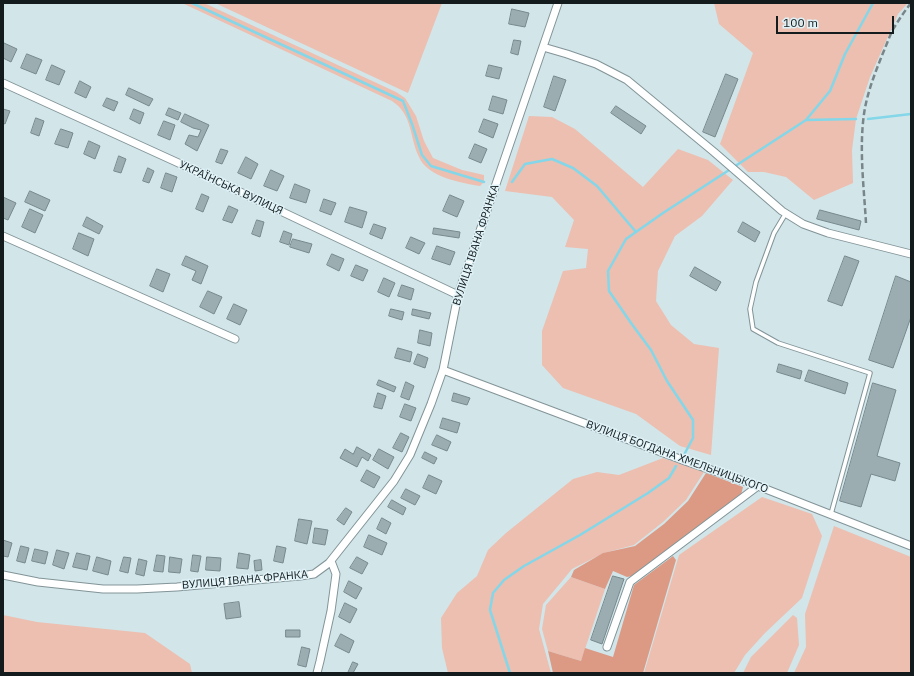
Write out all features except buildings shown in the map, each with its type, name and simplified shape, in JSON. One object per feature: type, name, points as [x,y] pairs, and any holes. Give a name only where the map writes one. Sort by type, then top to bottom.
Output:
[{"type":"street","name":"ВУЛИЦЯ ІВАНА ФРАНКА","points":[[3,575],[38,582],[104,588],[137,589],[300,576],[314,574],[329,564],[394,481],[410,455],[431,404],[442,370],[458,295],[558,3]]},
{"type":"street","points":[[543,47],[596,64],[626,80],[786,213],[803,224],[828,233],[911,254]]},
{"type":"street","name":"УКРАЇНСЬКА ВУЛИЦЯ","points":[[3,83],[203,174],[458,295]]},
{"type":"street","points":[[3,236],[234,339]]},
{"type":"street","name":"ВУЛИЦЯ БОГДАНА ХМЕЛЬНИЦЬКОГО","points":[[442,370],[685,461],[758,486],[911,546]]},
{"type":"street","points":[[607,647],[630,582],[758,486]]},
{"type":"street","points":[[317,673],[331,612],[336,574],[331,561]]},
{"type":"lane","points":[[786,213],[774,233],[756,282],[750,309],[753,330],[778,343],[870,373],[831,514]]},
{"type":"shaded area","points":[[182,3],[204,3],[396,92],[405,98],[416,116],[424,141],[433,158],[462,170],[484,175],[484,182],[480,186],[464,183],[446,178],[429,170],[419,157],[410,126],[404,113],[392,101]]},
{"type":"shaded area","points":[[215,3],[442,3],[408,93]]},
{"type":"shaded area","points":[[714,3],[908,3],[898,14],[870,77],[856,119],[852,150],[853,183],[814,200],[786,177],[764,172],[748,172],[720,144],[753,53],[719,24]]},
{"type":"shaded area","points":[[529,116],[552,117],[575,129],[643,187],[678,149],[708,160],[733,180],[702,216],[675,236],[658,271],[656,301],[671,325],[694,344],[719,348],[711,455],[680,446],[636,414],[563,388],[542,365],[542,331],[563,271],[586,268],[588,249],[565,247],[574,220],[552,197],[505,191]]},
{"type":"shaded area","points":[[663,458],[704,472],[686,500],[663,522],[634,545],[604,553],[572,569],[543,604],[539,629],[551,673],[448,673],[442,648],[441,618],[457,593],[477,576],[488,550],[506,533],[573,479],[597,472],[619,475]]},
{"type":"shaded area","points":[[706,473],[743,487],[741,495],[632,576],[627,577],[613,571],[605,589],[571,577],[574,570],[603,553],[635,546],[664,524],[688,501]]},
{"type":"shaded area","points":[[762,497],[812,514],[822,536],[802,598],[765,633],[745,655],[734,673],[644,673],[679,555]]},
{"type":"shaded area","points":[[834,526],[911,557],[911,673],[794,673],[806,647],[805,614]]},
{"type":"shaded area","points":[[673,556],[676,560],[643,673],[553,673],[548,651],[581,661],[585,648],[613,657],[634,585]]},
{"type":"shaded area","points":[[571,577],[605,589],[581,661],[548,651],[542,629],[546,605]]},
{"type":"shaded area","points":[[3,615],[37,622],[145,633],[190,664],[192,673],[3,673]]},
{"type":"shaded area","points":[[793,615],[797,618],[799,645],[787,673],[743,673],[751,657]]},
{"type":"waterway","points":[[192,3],[403,101],[422,155],[431,166],[484,182]]},
{"type":"waterway","points":[[685,453],[693,438],[693,420],[667,381],[651,350],[609,291],[608,271],[626,239],[663,213],[806,120],[830,91],[845,54],[873,3]]},
{"type":"waterway","points":[[868,119],[911,114]]},
{"type":"waterway","points":[[806,120],[856,119]]},
{"type":"waterway","points":[[512,182],[525,164],[552,159],[573,168],[597,186],[636,232]]},
{"type":"waterway","points":[[510,673],[490,610],[493,593],[504,580],[524,566],[580,535],[648,493],[669,478],[676,466]]},
{"type":"railway","points":[[866,223],[862,155],[865,106],[874,76],[892,31],[911,3]]}]
